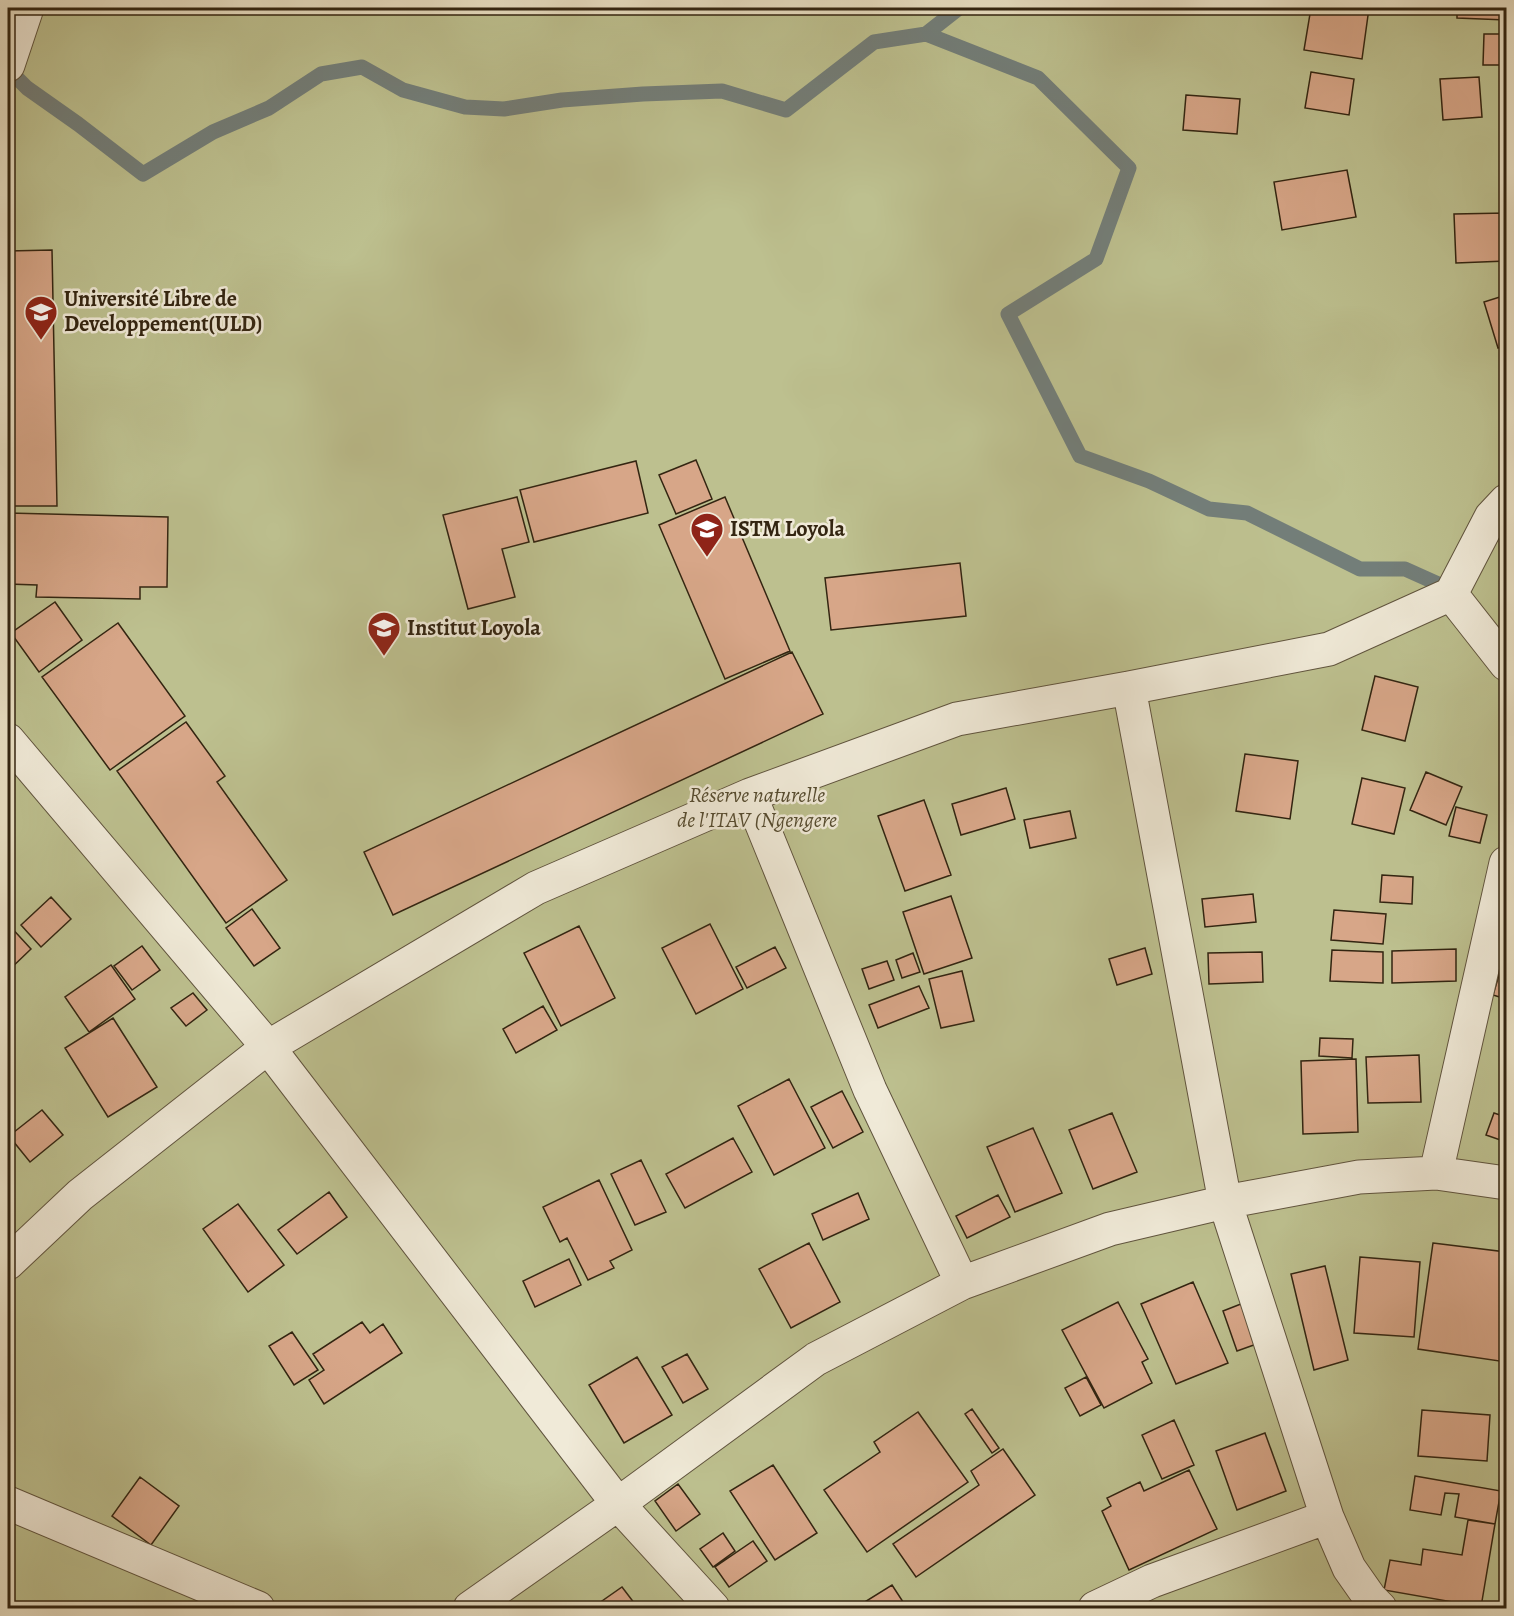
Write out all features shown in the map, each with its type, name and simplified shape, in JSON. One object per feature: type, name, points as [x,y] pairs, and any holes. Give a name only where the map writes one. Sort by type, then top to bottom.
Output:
[{"type":"street","points":[[8,65],[27,8]]},
{"type":"street","points":[[8,1263],[81,1195],[268,1047],[536,888],[750,795],[957,719],[1329,649],[1453,590],[1491,517],[1506,501]]},
{"type":"street","points":[[1453,590],[1506,664]]},
{"type":"street","points":[[1129,688],[1225,1202],[1327,1517],[1349,1568],[1380,1608]]},
{"type":"street","points":[[8,740],[268,1047],[618,1504],[713,1608]]},
{"type":"street","points":[[750,795],[870,1090],[962,1283]]},
{"type":"street","points":[[1436,1173],[1506,863]]},
{"type":"street","points":[[470,1608],[618,1504],[816,1359],[962,1283],[1110,1229],[1225,1202],[1359,1178],[1436,1173],[1506,1183]]},
{"type":"street","points":[[8,1503],[258,1608]]},
{"type":"street","points":[[1095,1608],[1152,1581],[1327,1517]]},
{"type":"green space","name":"Réserve naturelle de l'ITAV (Ngengere","points":[[8,8],[1506,8],[1506,1608],[8,1608]]},
{"type":"building","points":[[1311,8],[1369,8],[1362,59],[1304,50]]},
{"type":"building","points":[[1457,8],[1506,8],[1506,20],[1457,18]]},
{"type":"building","points":[[1484,34],[1506,34],[1506,65],[1483,65]]},
{"type":"building","points":[[1311,72],[1354,79],[1349,115],[1305,108]]},
{"type":"building","points":[[1479,77],[1482,117],[1443,120],[1440,79]]},
{"type":"building","points":[[1186,95],[1240,99],[1237,134],[1183,130]]},
{"type":"building","points":[[1347,170],[1356,217],[1282,230],[1274,182]]},
{"type":"building","points":[[1506,213],[1506,261],[1456,263],[1454,214]]},
{"type":"building","points":[[52,250],[57,506],[8,506],[8,251]]},
{"type":"building","points":[[1506,295],[1506,345],[1498,348],[1484,302]]},
{"type":"building","points":[[696,460],[712,499],[676,514],[659,475]]},
{"type":"building","points":[[636,461],[648,513],[534,542],[520,490]]},
{"type":"building","points":[[517,497],[529,542],[502,549],[515,597],[468,609],[443,515]]},
{"type":"building","points":[[725,497],[790,651],[725,679],[659,525]]},
{"type":"building","points":[[8,513],[168,517],[167,587],[140,587],[140,599],[36,597],[37,585],[8,584]]},
{"type":"building","points":[[960,563],[966,616],[831,630],[825,578]]},
{"type":"building","points":[[55,602],[82,640],[39,672],[11,633]]},
{"type":"building","points":[[118,623],[185,716],[110,770],[42,677]]},
{"type":"building","points":[[792,652],[823,714],[393,915],[364,852]]},
{"type":"building","points":[[1375,676],[1418,687],[1405,741],[1362,730]]},
{"type":"building","points":[[186,722],[225,776],[217,782],[287,880],[226,923],[117,771]]},
{"type":"building","points":[[1245,754],[1298,761],[1290,819],[1236,811]]},
{"type":"building","points":[[1426,772],[1462,787],[1446,825],[1410,810]]},
{"type":"building","points":[[1362,778],[1405,788],[1394,834],[1352,824]]},
{"type":"building","points":[[1006,788],[1015,819],[961,835],[952,804]]},
{"type":"building","points":[[924,800],[951,875],[905,891],[878,816]]},
{"type":"building","points":[[1456,807],[1487,815],[1480,843],[1449,836]]},
{"type":"building","points":[[1070,811],[1076,838],[1030,848],[1024,820]]},
{"type":"building","points":[[1382,875],[1413,877],[1412,904],[1380,902]]},
{"type":"building","points":[[1253,894],[1256,922],[1205,927],[1202,899]]},
{"type":"building","points":[[951,896],[972,958],[924,974],[903,912]]},
{"type":"building","points":[[51,897],[71,919],[41,947],[21,925]]},
{"type":"building","points":[[252,909],[280,948],[254,966],[226,928]]},
{"type":"building","points":[[1334,910],[1386,914],[1383,944],[1331,940]]},
{"type":"building","points":[[8,924],[31,949],[8,971]]},
{"type":"building","points":[[710,924],[743,989],[696,1014],[662,948]]},
{"type":"building","points":[[579,926],[615,998],[561,1026],[524,953]]},
{"type":"building","points":[[142,946],[160,970],[132,990],[114,966]]},
{"type":"building","points":[[775,947],[786,968],[747,988],[736,967]]},
{"type":"building","points":[[1145,948],[1152,974],[1117,985],[1109,959]]},
{"type":"building","points":[[1456,949],[1456,981],[1392,983],[1392,951]]},
{"type":"building","points":[[1332,950],[1383,952],[1383,983],[1330,981]]},
{"type":"building","points":[[1262,952],[1263,982],[1209,984],[1208,953]]},
{"type":"building","points":[[1506,952],[1506,999],[1493,995]]},
{"type":"building","points":[[913,953],[920,972],[902,978],[896,960]]},
{"type":"building","points":[[887,961],[894,980],[869,989],[862,969]]},
{"type":"building","points":[[111,965],[135,999],[89,1032],[65,997]]},
{"type":"building","points":[[962,971],[974,1021],[941,1028],[929,979]]},
{"type":"building","points":[[919,986],[929,1008],[878,1028],[869,1005]]},
{"type":"building","points":[[193,993],[207,1010],[186,1026],[171,1008]]},
{"type":"building","points":[[543,1006],[557,1030],[516,1053],[503,1029]]},
{"type":"building","points":[[113,1018],[157,1087],[108,1117],[65,1048]]},
{"type":"building","points":[[1320,1038],[1353,1039],[1352,1058],[1319,1056]]},
{"type":"building","points":[[1419,1055],[1421,1102],[1368,1103],[1366,1057]]},
{"type":"building","points":[[1356,1059],[1358,1132],[1303,1134],[1301,1061]]},
{"type":"building","points":[[789,1079],[825,1148],[774,1175],[738,1106]]},
{"type":"building","points":[[842,1091],[863,1132],[833,1148],[811,1107]]},
{"type":"building","points":[[42,1110],[63,1135],[30,1162],[9,1136]]},
{"type":"building","points":[[1112,1113],[1137,1172],[1093,1189],[1069,1130]]},
{"type":"building","points":[[1494,1113],[1506,1117],[1506,1142],[1486,1135]]},
{"type":"building","points":[[1033,1128],[1062,1193],[1015,1212],[987,1147]]},
{"type":"building","points":[[733,1138],[752,1172],[685,1208],[666,1174]]},
{"type":"building","points":[[641,1160],[666,1212],[635,1225],[611,1174]]},
{"type":"building","points":[[599,1180],[632,1250],[610,1261],[614,1268],[588,1280],[567,1238],[560,1242],[543,1207]]},
{"type":"building","points":[[329,1192],[347,1217],[297,1254],[278,1230]]},
{"type":"building","points":[[858,1193],[869,1219],[823,1240],[812,1214]]},
{"type":"building","points":[[998,1195],[1010,1217],[967,1238],[956,1216]]},
{"type":"building","points":[[238,1204],[284,1265],[248,1292],[203,1229]]},
{"type":"building","points":[[809,1243],[840,1302],[791,1328],[759,1269]]},
{"type":"building","points":[[1433,1243],[1506,1252],[1504,1278],[1506,1278],[1506,1362],[1418,1349]]},
{"type":"building","points":[[1360,1257],[1420,1262],[1414,1337],[1354,1333]]},
{"type":"building","points":[[569,1259],[581,1285],[535,1307],[523,1281]]},
{"type":"building","points":[[1325,1266],[1348,1360],[1314,1370],[1291,1274]]},
{"type":"building","points":[[1193,1282],[1228,1363],[1176,1384],[1141,1304]]},
{"type":"building","points":[[1251,1300],[1265,1341],[1237,1351],[1223,1311]]},
{"type":"building","points":[[1118,1302],[1148,1359],[1142,1362],[1152,1383],[1104,1408],[1062,1330]]},
{"type":"building","points":[[362,1322],[370,1333],[383,1324],[402,1353],[324,1404],[309,1380],[324,1370],[313,1354]]},
{"type":"building","points":[[292,1332],[318,1370],[294,1385],[269,1346]]},
{"type":"building","points":[[687,1354],[708,1389],[683,1403],[662,1367]]},
{"type":"building","points":[[637,1357],[672,1415],[624,1443],[589,1385]]},
{"type":"building","points":[[1086,1377],[1101,1405],[1080,1416],[1065,1388]]},
{"type":"building","points":[[972,1409],[999,1448],[992,1453],[965,1414]]},
{"type":"building","points":[[1422,1410],[1490,1415],[1487,1461],[1418,1456]]},
{"type":"building","points":[[918,1412],[968,1482],[867,1552],[824,1490],[880,1452],[874,1442]]},
{"type":"building","points":[[1174,1420],[1194,1465],[1162,1479],[1142,1435]]},
{"type":"building","points":[[1265,1433],[1286,1491],[1237,1510],[1216,1451]]},
{"type":"building","points":[[1003,1449],[1035,1495],[916,1577],[893,1544],[979,1485],[971,1471]]},
{"type":"building","points":[[773,1465],[817,1533],[775,1560],[730,1491]]},
{"type":"building","points":[[1189,1470],[1217,1529],[1129,1570],[1102,1511],[1111,1506],[1107,1498],[1140,1482],[1144,1491]]},
{"type":"building","points":[[1415,1476],[1501,1491],[1495,1524],[1455,1517],[1459,1494],[1445,1493],[1441,1515],[1410,1510]]},
{"type":"building","points":[[140,1477],[179,1506],[151,1545],[112,1516]]},
{"type":"building","points":[[678,1484],[700,1514],[676,1531],[655,1501]]},
{"type":"building","points":[[1468,1520],[1495,1524],[1481,1607],[1384,1590],[1390,1560],[1421,1565],[1423,1549],[1462,1555]]},
{"type":"building","points":[[723,1533],[735,1551],[713,1567],[700,1549]]},
{"type":"building","points":[[753,1541],[767,1561],[729,1587],[715,1567]]},
{"type":"building","points":[[892,1585],[907,1608],[855,1608]]},
{"type":"building","points":[[622,1587],[638,1608],[592,1608]]},
{"type":"waterway","points":[[926,34],[959,8]]},
{"type":"waterway","points":[[8,69],[27,88],[143,174],[213,132],[269,108],[321,74],[362,67],[403,90],[465,107],[504,109],[562,100],[722,91],[786,110],[874,42],[926,34],[1038,78],[1129,168],[1096,259],[1008,314],[1080,456],[1149,481],[1209,509],[1247,513],[1360,569],[1405,569],[1454,591]]},
{"type":"place","name":"Université Libre de Developpement(ULD)","points":[[41,341]]},
{"type":"place","name":"ISTM Loyola","points":[[707,558]]},
{"type":"place","name":"Institut Loyola","points":[[384,657]]}]
